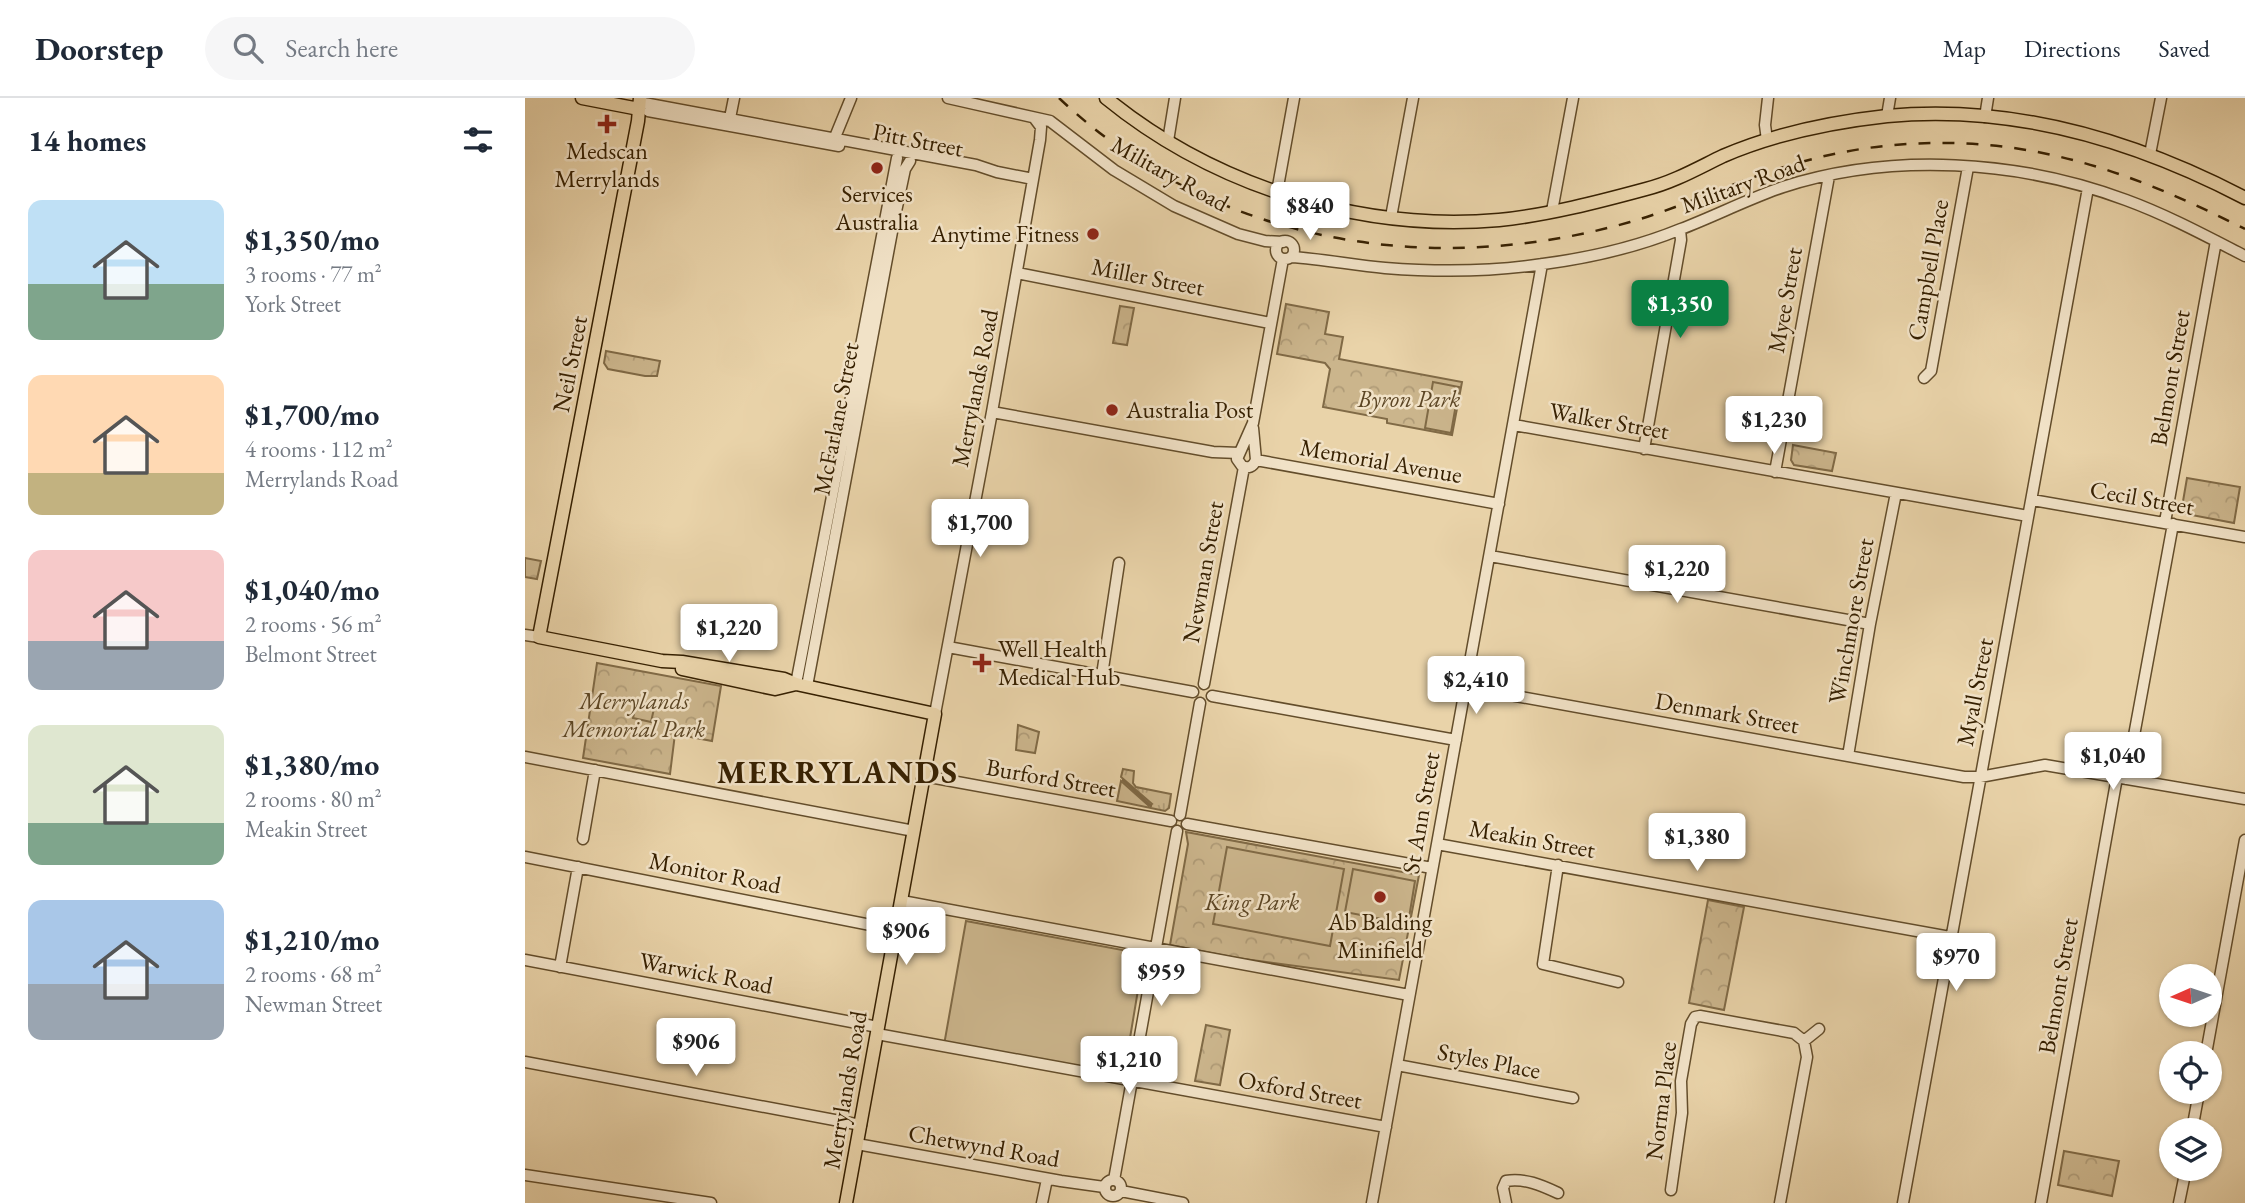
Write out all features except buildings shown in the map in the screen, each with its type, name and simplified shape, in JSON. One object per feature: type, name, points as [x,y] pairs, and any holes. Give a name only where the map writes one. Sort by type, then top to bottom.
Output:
[{"type":"main road","name":"Pitt Street","points":[[582,98],[639,103]]},
{"type":"main road","name":"Pitt Street","points":[[621,98],[639,103]]},
{"type":"main road","points":[[1106,98],[1168,141],[1218,169],[1276,192],[1340,209],[1391,217],[1499,220],[1552,211],[1667,183],[1723,156],[1767,140],[1823,126],[1887,117],[1985,117],[2072,130],[2182,166],[2245,198]]},
{"type":"main road","name":"Neil Street","points":[[539,637],[639,103]]},
{"type":"main road","points":[[539,637],[662,661],[785,679],[935,714]]},
{"type":"main road","name":"Merrylands Road","points":[[846,1203],[935,714]]},
{"type":"street","points":[[730,118],[734,98]]},
{"type":"street","points":[[833,141],[851,98]]},
{"type":"street","points":[[948,98],[1035,119]]},
{"type":"street","points":[[1168,141],[1175,98]]},
{"type":"street","points":[[1276,192],[1294,98]]},
{"type":"street","points":[[1391,217],[1413,98]]},
{"type":"street","points":[[1552,211],[1573,98]]},
{"type":"street","points":[[1767,140],[1765,125],[1768,98]]},
{"type":"street","points":[[1887,117],[1890,98]]},
{"type":"street","points":[[1985,117],[1988,98]]},
{"type":"street","points":[[2150,154],[2161,98]]},
{"type":"street","name":"Pitt Street","points":[[639,103],[730,118],[911,161],[990,175],[997,172]]},
{"type":"street","name":"Pitt Street","points":[[639,103],[833,141],[991,168],[997,172],[1033,179]]},
{"type":"street","name":"Military Road","points":[[1035,119],[1050,121],[1114,170],[1174,206],[1285,252],[1371,267],[1466,270],[1542,264],[1594,255],[1680,230],[1784,187],[1829,176],[1906,167],[1968,167],[2024,173],[2088,188],[2136,204],[2245,256]]},
{"type":"street","name":"Merrylands Road","points":[[935,714],[1041,133],[1041,127],[1035,119]]},
{"type":"street","name":"McFarlane Street","points":[[802,685],[897,158]]},
{"type":"street","name":"McFarlane Street","points":[[802,685],[894,221],[905,169],[911,161]]},
{"type":"street","name":"Campbell Place","points":[[1924,378],[1931,370],[1968,167]]},
{"type":"street","name":"Myee Street","points":[[1775,472],[1829,176]]},
{"type":"street","name":"Myall Street","points":[[1903,1203],[2088,188]]},
{"type":"street","points":[[1644,449],[1681,240],[1680,230]]},
{"type":"street","name":"Belmont Street","points":[[2041,1203],[2169,523],[2216,241]]},
{"type":"street","name":"Newman Street","points":[[1204,684],[1241,458],[1253,423],[1285,252]]},
{"type":"street","name":"St Ann Street","points":[[1372,1203],[1542,264]]},
{"type":"street","name":"Miller Street","points":[[1017,273],[1270,323]]},
{"type":"street","points":[[992,412],[1213,452],[1241,458],[1250,467],[1255,457]]},
{"type":"street","name":"Newman Street","points":[[1253,423],[1255,457]]},
{"type":"street","name":"Walker Street","points":[[1514,425],[2028,516]]},
{"type":"street","name":"Memorial Avenue","points":[[1241,458],[1248,449],[1255,457],[1499,504]]},
{"type":"street","name":"Winchmore Street","points":[[1848,756],[1896,493]]},
{"type":"street","name":"Cecil Street","points":[[2032,500],[2245,537]]},
{"type":"street","points":[[1490,556],[1870,624]]},
{"type":"street","points":[[1102,676],[1119,563]]},
{"type":"street","points":[[525,635],[539,637]]},
{"type":"street","points":[[948,647],[1193,692]]},
{"type":"street","points":[[1204,684],[1209,687],[1212,696],[1209,701],[1200,703],[1195,700],[1193,692],[1196,687],[1204,684]]},
{"type":"street","name":"Denmark Street","points":[[1466,687],[1964,777],[1980,777],[2045,765],[2245,799]]},
{"type":"street","points":[[1212,696],[1456,740]]},
{"type":"street","points":[[1109,1183],[1132,1080],[1200,703]]},
{"type":"street","points":[[525,757],[914,831]]},
{"type":"street","points":[[583,839],[596,770]]},
{"type":"street","name":"Burford Street","points":[[924,776],[1432,868]]},
{"type":"street","points":[[2208,1041],[2245,840]]},
{"type":"street","name":"Meakin Street","points":[[1437,844],[1950,937]]},
{"type":"street","name":"Monitor Road","points":[[525,858],[896,930]]},
{"type":"street","points":[[1558,865],[1543,964],[1618,982]]},
{"type":"street","points":[[560,967],[578,867]]},
{"type":"street","points":[[902,901],[1409,995]]},
{"type":"street","name":"Warwick Road","points":[[525,960],[878,1030]]},
{"type":"street","name":"Norma Place","points":[[1671,1190],[1682,1113],[1681,1081],[1691,1024],[1695,1017],[1794,1033],[1804,1041]]},
{"type":"street","points":[[1780,1203],[1807,1057],[1804,1041],[1819,1029]]},
{"type":"street","name":"Oxford Street","points":[[878,1030],[1386,1127]]},
{"type":"street","points":[[525,1062],[861,1125]]},
{"type":"street","name":"Styles Place","points":[[1397,1065],[1573,1098]]},
{"type":"street","name":"Chetwynd Road","points":[[857,1144],[1047,1179],[1109,1183],[1107,1194],[1112,1196],[1121,1191],[1183,1203]]},
{"type":"street","points":[[525,1175],[676,1200],[712,1203]]},
{"type":"street","points":[[1042,1203],[1047,1179]]},
{"type":"street","points":[[1506,1203],[1503,1188],[1506,1181],[1516,1179],[1539,1184],[1558,1193]]},
{"type":"street","points":[[2179,1203],[2184,1181]]},
{"type":"green space","name":"Byron Park","points":[[1286,304],[1329,312],[1325,334],[1343,337],[1339,359],[1462,382],[1452,435],[1323,407],[1330,369],[1325,363],[1277,354]]},
{"type":"green space","points":[[1120,306],[1134,308],[1127,345],[1113,343]]},
{"type":"green space","points":[[606,351],[660,361],[657,376],[608,369],[604,363]]},
{"type":"green space","points":[[1433,382],[1459,387],[1451,433],[1425,428]]},
{"type":"green space","points":[[1793,445],[1836,453],[1832,471],[1794,465],[1791,460]]},
{"type":"green space","points":[[2187,478],[2240,487],[2234,523],[2181,513]]},
{"type":"green space","points":[[525,558],[541,561],[537,579],[525,577]]},
{"type":"green space","name":"Merrylands Memorial Park","points":[[597,663],[721,686],[712,741],[675,734],[670,774],[583,758]]},
{"type":"green space","points":[[637,701],[655,704],[651,722],[633,718]]},
{"type":"green space","points":[[1018,725],[1039,732],[1035,753],[1016,750]]},
{"type":"green space","points":[[1123,769],[1134,771],[1133,783],[1136,787],[1171,794],[1169,808],[1165,811],[1117,801],[1121,781],[1149,806],[1152,804],[1121,777]]},
{"type":"green space","name":"King Park","points":[[1186,832],[1419,875],[1399,980],[1237,958],[1170,945],[1188,844]]},
{"type":"green space","points":[[1227,847],[1344,869],[1330,946],[1213,924]]},
{"type":"green space","name":"Ab Balding Minifield","points":[[1353,869],[1415,881],[1408,924],[1345,912]]},
{"type":"green space","points":[[1708,900],[1744,907],[1724,1010],[1689,1003]]},
{"type":"green space","points":[[966,921],[1144,954],[1124,1074],[944,1045]]},
{"type":"green space","points":[[1206,1025],[1230,1030],[1220,1085],[1195,1081]]},
{"type":"green space","points":[[2064,1151],[2119,1161],[2112,1196],[2058,1185]]},
{"type":"waterway","points":[[1123,780],[1151,806]]},
{"type":"railway","points":[[1059,98],[1120,148],[1185,187],[1255,216],[1327,236],[1402,246],[1478,247],[1554,239],[1630,222],[1811,159],[1869,148],[1954,143],[1998,146],[2082,162],[2163,191],[2245,229]]},
{"type":"place","name":"Medscan Merrylands","points":[[607,124]]},
{"type":"place","name":"Services Australia","points":[[877,168]]},
{"type":"place","name":"Anytime Fitness","points":[[1093,234]]},
{"type":"place","name":"Australia Post","points":[[1112,410]]},
{"type":"place","name":"Well Health Medical Hub","points":[[982,663]]},
{"type":"place","name":"Ab Balding Minifield","points":[[1380,897]]},
{"type":"district","name":"MERRYLANDS","points":[[838,772]]}]
